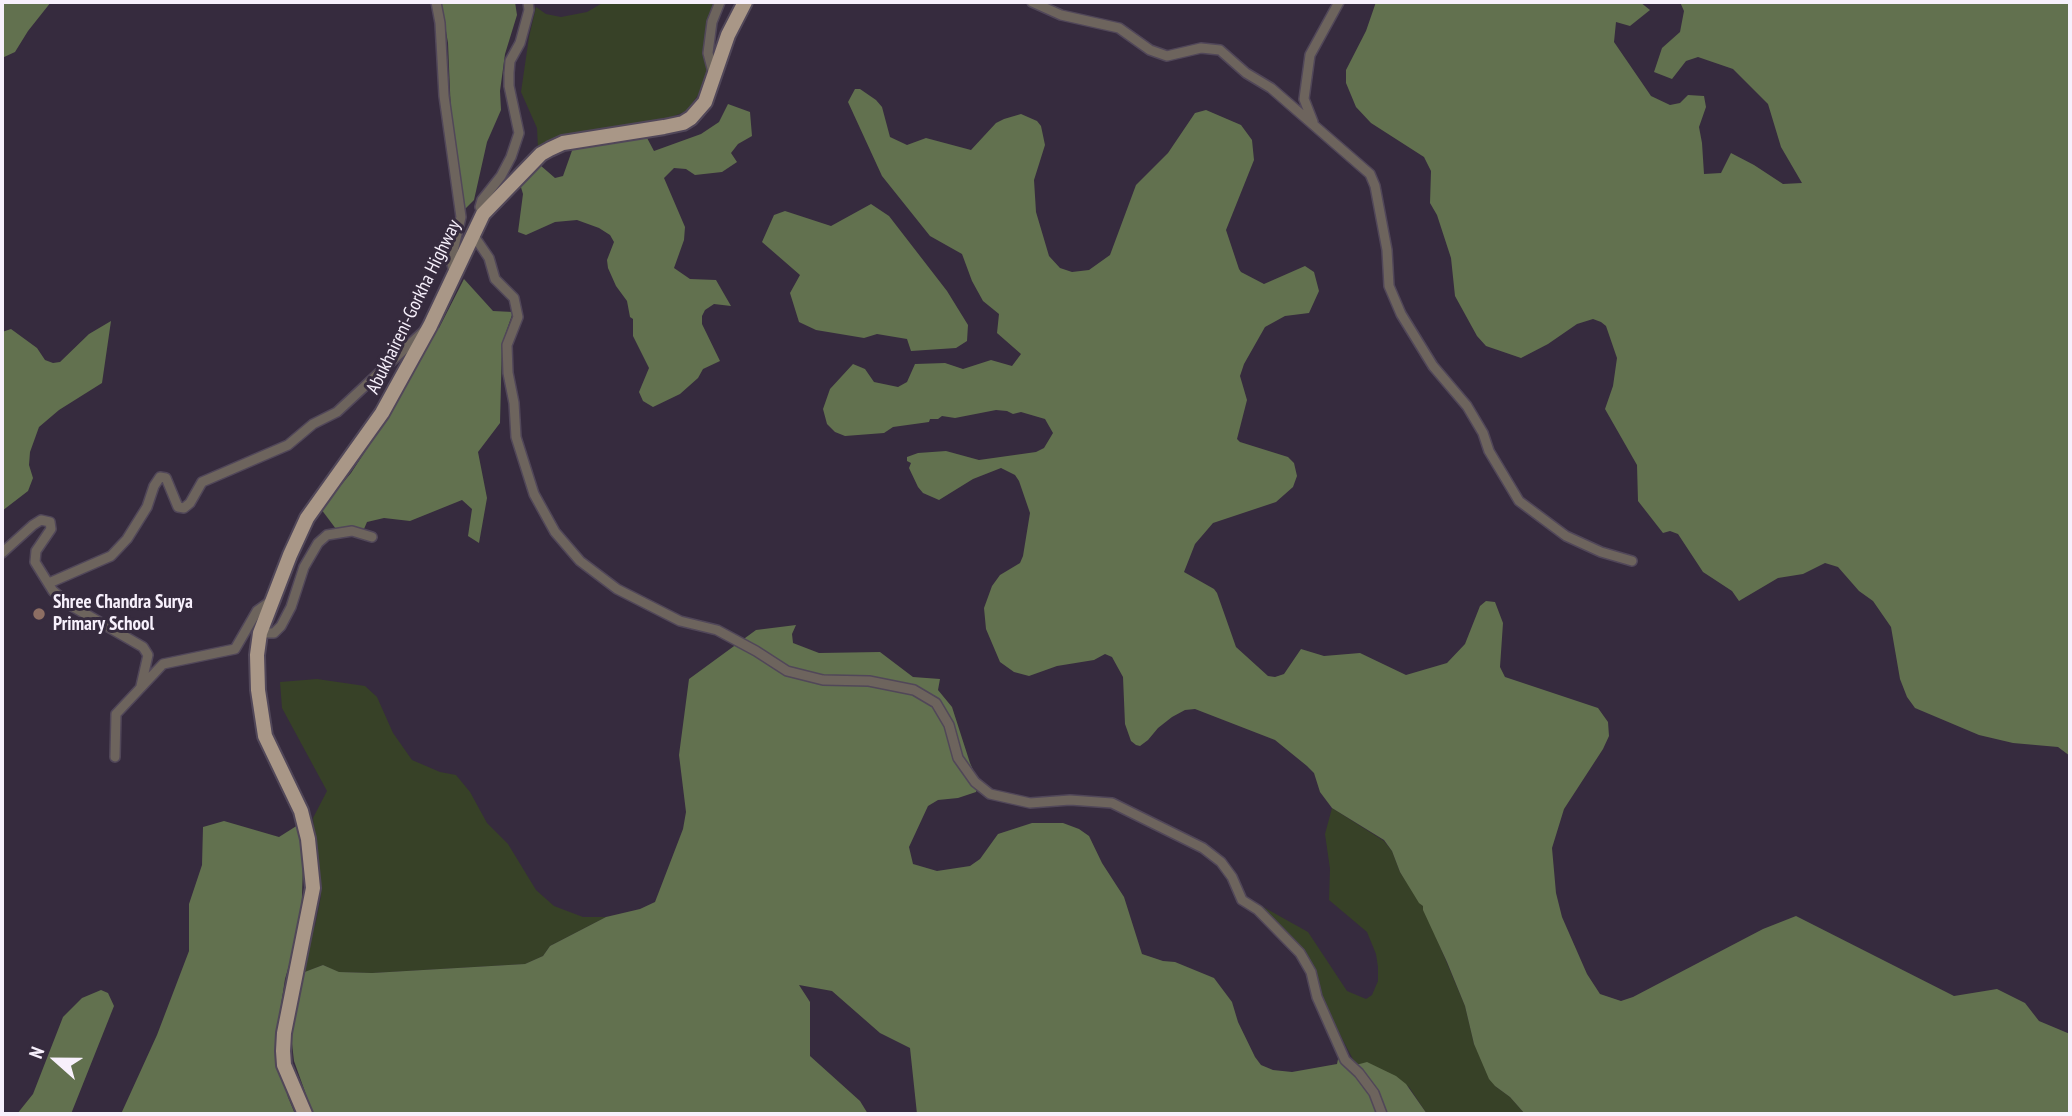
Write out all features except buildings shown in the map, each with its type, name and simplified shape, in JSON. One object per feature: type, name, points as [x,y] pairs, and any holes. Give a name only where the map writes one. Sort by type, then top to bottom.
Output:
[{"type":"main road","name":"Abukhaireni-Gorkha Highway","points":[[305,1114],[284,1065],[283,1051],[284,1033],[313,888],[308,839],[301,811],[265,736],[258,690],[257,655],[260,633],[290,555],[307,518],[382,413],[430,326],[483,214],[541,154],[563,143],[664,127],[691,118],[705,102],[728,35],[745,2]]},
{"type":"street","points":[[436,2],[440,23],[444,96],[461,217],[452,260],[454,274]]},
{"type":"street","points":[[483,214],[480,207],[482,200],[512,157],[519,132],[509,73],[510,61],[520,43],[529,10],[528,2]]},
{"type":"street","points":[[715,77],[708,53],[712,22],[720,2]]},
{"type":"street","points":[[1032,2],[1061,15],[1119,28],[1150,50],[1167,56],[1201,48],[1220,50],[1246,73],[1271,88],[1370,174],[1375,186],[1387,250],[1390,286],[1401,314],[1433,366],[1466,406],[1519,501],[1566,536],[1601,552],[1633,561]]},
{"type":"street","points":[[1313,124],[1304,99],[1310,55],[1339,2]]},
{"type":"street","points":[[472,233],[489,258],[495,279],[514,298],[517,317],[507,345],[508,373],[514,403],[516,437],[534,494],[555,532],[580,561],[617,589],[680,621],[716,630],[787,671],[823,680],[869,681],[914,690],[936,703],[949,725],[958,758],[975,782],[990,794],[1030,803],[1070,800],[1112,803],[1203,848],[1221,862],[1232,877],[1241,900],[1258,910],[1300,953],[1311,972],[1317,997],[1345,1060],[1374,1093],[1382,1114]]},
{"type":"street","points":[[49,583],[111,556],[147,508],[160,477],[166,478],[178,507],[184,508],[202,482],[288,446],[313,424],[337,412],[430,326]]},
{"type":"street","points":[[2,553],[33,525],[41,520],[50,522],[51,529],[36,551],[35,562],[53,591],[71,605],[143,647],[148,655],[141,686]]},
{"type":"street","points":[[260,633],[274,632],[281,626],[291,607],[304,567],[327,535],[352,530],[372,537]]},
{"type":"street","points":[[115,757],[116,714],[163,664],[235,649],[257,611],[275,598]]},
{"type":"green space","points":[[2,2],[51,2],[15,52],[2,58]]},
{"type":"green space","points":[[441,2],[515,2],[517,15],[505,54],[500,91],[501,110],[487,142],[474,200],[464,210],[452,138],[448,43]]},
{"type":"green space","points":[[604,2],[715,2],[707,19],[707,73],[698,95],[687,111],[666,119],[545,142],[538,148],[537,128],[521,92],[536,7],[546,14],[561,17],[587,12]]},
{"type":"green space","points":[[1376,2],[1640,2],[1650,10],[1630,26],[1616,22],[1614,42],[1651,96],[1670,105],[1680,103],[1688,95],[1704,96],[1706,107],[1699,127],[1704,174],[1721,173],[1731,153],[1783,184],[1802,183],[1781,147],[1768,104],[1733,69],[1698,57],[1686,61],[1672,79],[1654,72],[1662,48],[1680,32],[1684,11],[1680,2],[2070,2],[2070,756],[2058,747],[2013,743],[1979,735],[1915,708],[1900,679],[1891,627],[1873,601],[1859,591],[1838,567],[1825,563],[1803,574],[1778,578],[1739,601],[1732,591],[1703,572],[1678,534],[1670,531],[1663,533],[1638,501],[1637,465],[1605,409],[1613,386],[1617,358],[1606,326],[1601,322],[1593,319],[1577,324],[1521,358],[1486,346],[1477,336],[1455,296],[1451,258],[1437,215],[1430,203],[1431,171],[1424,157],[1371,123],[1356,107],[1346,83],[1346,70],[1366,31]]},
{"type":"green space","points":[[855,89],[860,89],[876,100],[882,107],[890,137],[907,145],[926,138],[971,150],[996,123],[1004,119],[1021,114],[1037,121],[1041,126],[1045,145],[1034,180],[1036,212],[1049,256],[1060,268],[1072,272],[1089,270],[1110,255],[1136,185],[1168,153],[1195,113],[1206,110],[1241,125],[1252,140],[1254,160],[1226,230],[1239,269],[1264,284],[1305,266],[1314,272],[1319,291],[1309,313],[1285,316],[1265,327],[1240,376],[1247,400],[1237,439],[1288,457],[1294,463],[1297,476],[1293,487],[1276,502],[1213,523],[1195,544],[1184,572],[1217,593],[1236,647],[1268,676],[1284,674],[1301,649],[1324,656],[1360,653],[1406,675],[1447,663],[1465,644],[1480,606],[1486,601],[1495,602],[1503,623],[1500,667],[1505,677],[1598,708],[1608,722],[1609,736],[1564,809],[1552,848],[1556,893],[1562,917],[1587,974],[1600,994],[1621,1001],[1633,997],[1763,929],[1796,916],[1954,996],[1997,989],[2025,1003],[2039,1021],[2070,1034],[2070,1114],[1525,1114],[1489,1079],[1474,1044],[1465,1006],[1447,962],[1423,906],[1400,872],[1392,851],[1384,840],[1332,808],[1320,792],[1314,773],[1307,766],[1275,740],[1195,709],[1185,710],[1172,717],[1148,740],[1140,746],[1136,745],[1131,741],[1125,724],[1123,677],[1112,657],[1105,654],[1094,660],[1057,666],[1029,676],[1014,672],[1000,662],[986,629],[984,608],[992,586],[1000,575],[1020,563],[1023,556],[1030,513],[1019,481],[1015,475],[1001,468],[973,479],[939,500],[923,493],[918,487],[907,457],[918,453],[946,451],[979,460],[1036,452],[1044,448],[1053,433],[1045,419],[1021,412],[1013,414],[996,410],[955,418],[942,416],[930,419],[929,422],[893,427],[884,433],[845,436],[835,432],[827,424],[823,409],[830,389],[853,364],[865,369],[874,382],[898,387],[907,382],[915,364],[945,363],[963,369],[991,360],[1012,366],[1021,354],[997,333],[999,314],[983,301],[962,254],[930,236],[882,176],[848,102]]},
{"type":"green space","points":[[728,104],[750,112],[752,136],[738,144],[731,153],[737,162],[722,172],[695,175],[686,169],[674,168],[664,178],[685,227],[684,240],[674,268],[690,279],[716,280],[731,306],[714,304],[705,310],[702,316],[702,324],[720,361],[703,369],[698,378],[680,394],[653,407],[643,401],[639,392],[649,368],[633,336],[633,319],[630,317],[627,301],[608,268],[607,260],[614,242],[610,235],[577,220],[555,222],[526,235],[518,232],[523,194],[520,184],[540,165],[555,178],[563,176],[574,145],[646,136],[654,151],[701,134],[719,122]]},
{"type":"green space","points":[[871,204],[889,216],[947,291],[968,325],[967,341],[956,348],[911,351],[907,339],[877,334],[864,338],[816,330],[799,322],[790,293],[800,275],[762,242],[774,215],[785,211],[831,226]]},
{"type":"green space","points":[[464,279],[493,311],[513,312],[502,344],[500,423],[478,452],[487,498],[479,543],[468,536],[472,509],[462,500],[410,521],[384,518],[367,522],[364,529],[336,529],[321,509],[351,473],[391,412],[433,328],[439,328]]},
{"type":"green space","points":[[111,321],[102,383],[59,410],[39,427],[30,452],[29,465],[33,478],[28,491],[2,511],[2,332],[11,329],[37,348],[45,360],[53,363],[60,362],[89,334]]},
{"type":"green space","points":[[796,625],[792,634],[793,643],[819,653],[880,652],[913,677],[940,679],[938,690],[952,707],[979,783],[976,792],[958,798],[938,800],[928,806],[909,847],[913,864],[937,871],[970,866],[980,859],[998,834],[1032,823],[1063,823],[1079,829],[1089,836],[1102,863],[1124,897],[1142,954],[1175,962],[1214,978],[1232,1002],[1238,1022],[1261,1065],[1273,1070],[1292,1072],[1337,1064],[1338,1059],[1356,1065],[1367,1062],[1406,1084],[1427,1114],[917,1114],[910,1048],[880,1033],[832,991],[799,985],[810,1002],[810,1056],[860,1101],[868,1114],[313,1114],[294,1061],[290,1026],[302,973],[323,965],[339,972],[372,973],[525,964],[543,956],[550,946],[606,917],[640,909],[655,902],[683,829],[686,812],[679,755],[689,679],[756,630]]},
{"type":"green space","points":[[317,679],[365,686],[377,697],[393,733],[412,760],[440,772],[456,775],[470,792],[487,823],[508,844],[536,890],[554,906],[583,917],[606,917],[550,946],[543,956],[525,964],[372,973],[338,972],[323,965],[302,973],[321,896],[313,818],[327,791],[282,708],[280,682]]},
{"type":"green space","points":[[1332,808],[1384,841],[1392,851],[1400,872],[1423,906],[1465,1006],[1474,1044],[1495,1086],[1510,1097],[1525,1114],[1427,1114],[1409,1087],[1356,1065],[1327,1010],[1311,967],[1249,899],[1308,932],[1347,991],[1366,999],[1372,995],[1378,981],[1378,967],[1367,932],[1329,900],[1330,869],[1325,834]]},
{"type":"green space","points":[[224,821],[279,837],[298,825],[303,865],[301,925],[285,979],[275,1044],[295,1114],[121,1114],[157,1035],[189,951],[189,904],[202,865],[203,827]]},
{"type":"green space","points":[[101,990],[108,993],[114,1006],[71,1114],[17,1114],[33,1094],[63,1017],[82,998]]},
{"type":"place","name":"Shree Chandra Surya Primary School","points":[[39,614]]}]
